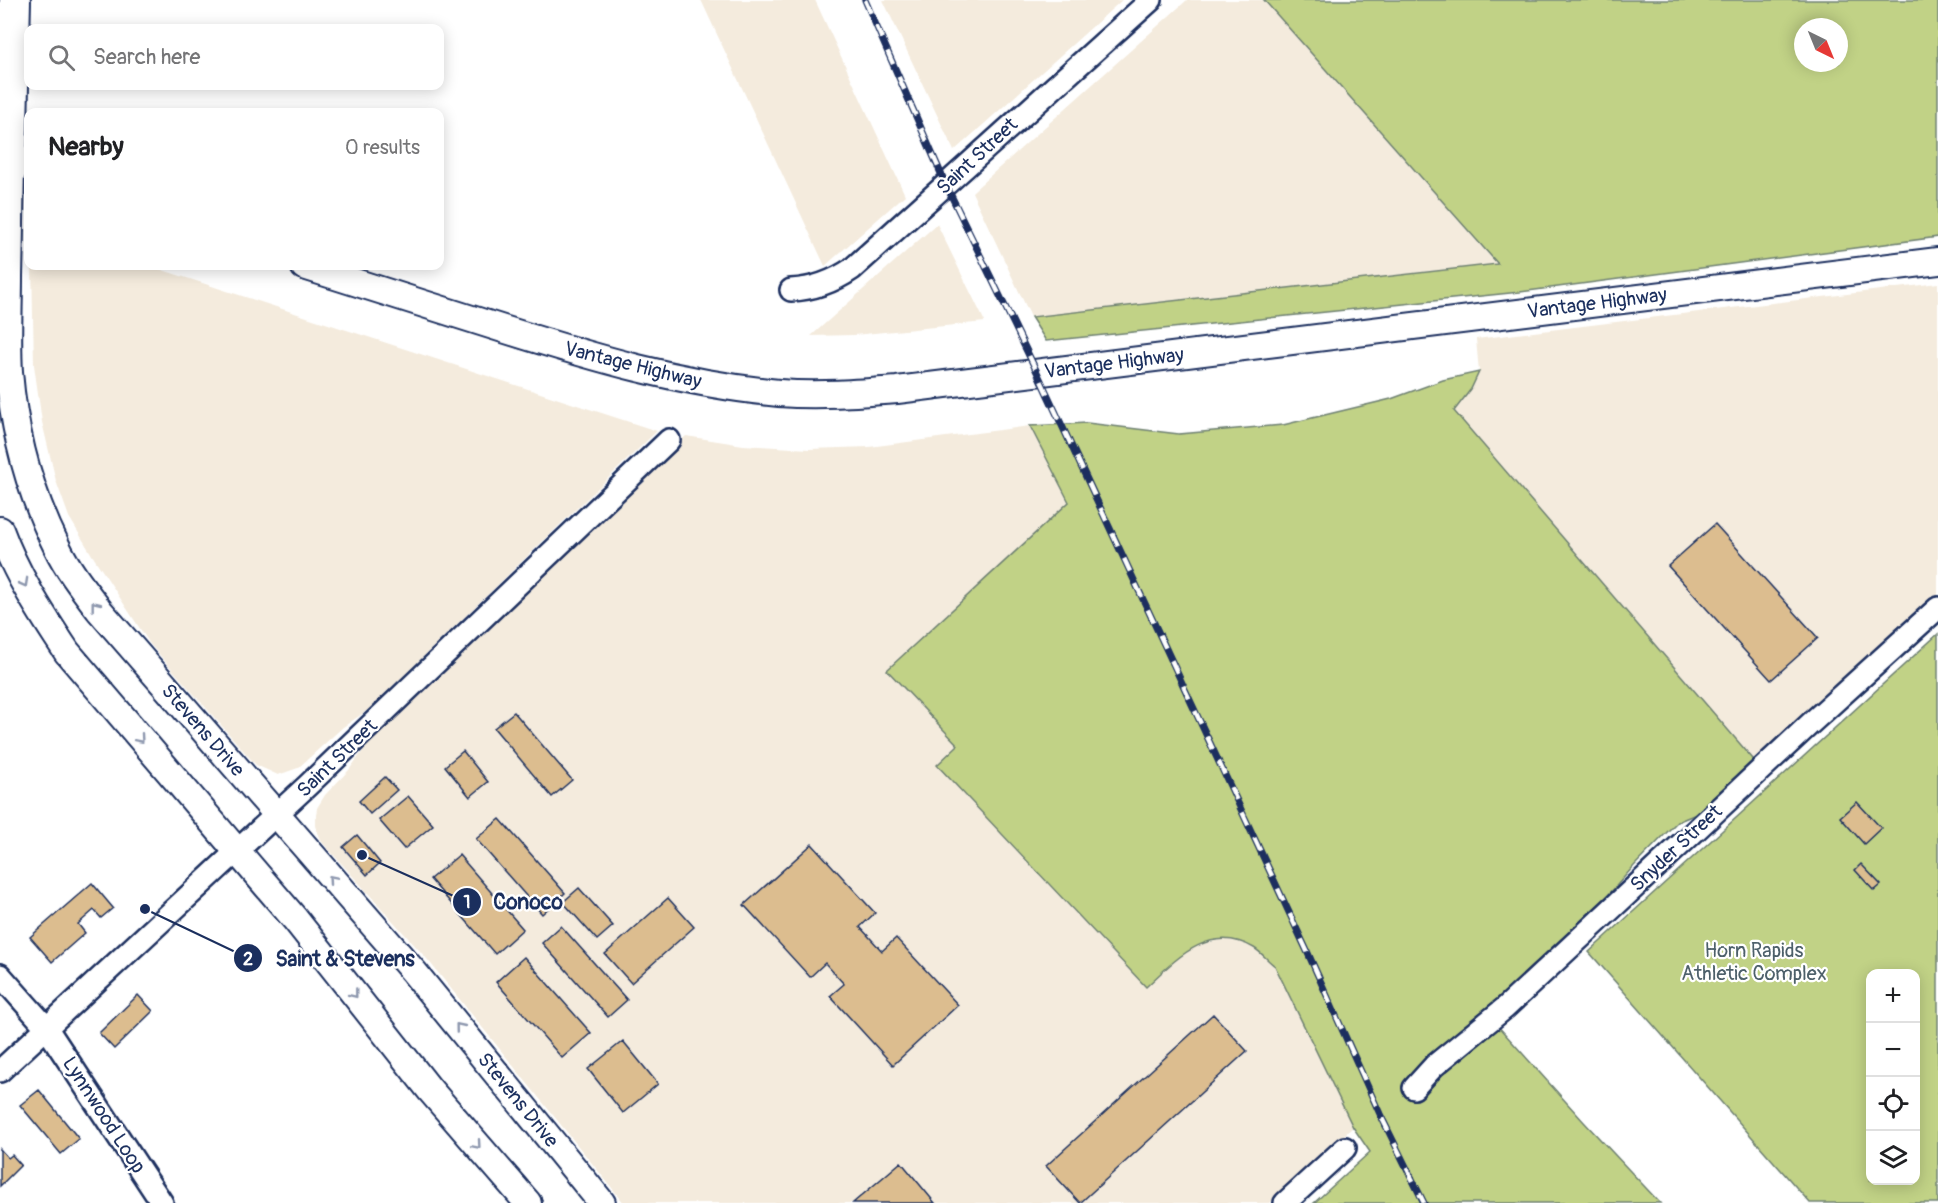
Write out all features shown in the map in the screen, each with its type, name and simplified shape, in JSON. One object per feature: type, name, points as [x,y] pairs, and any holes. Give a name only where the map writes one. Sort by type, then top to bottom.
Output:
[{"type":"highway","points":[[13,172],[15,0]]},
{"type":"highway","points":[[14,44],[24,79]]},
{"type":"highway","points":[[27,90],[33,108]]},
{"type":"main road","name":"Stevens Drive","points":[[13,172],[8,326],[9,372],[20,442],[36,501],[70,571],[100,611],[414,972],[602,1203]]},
{"type":"main road","points":[[9,277],[24,249]]},
{"type":"main road","name":"Vantage Highway","points":[[317,270],[633,368],[720,385],[780,393],[847,394],[897,390],[1938,261]]},
{"type":"main road","points":[[0,530],[31,595],[67,652],[295,919],[430,1090],[528,1203]]},
{"type":"street","name":"Saint Street","points":[[791,290],[808,289],[826,284],[852,269],[1151,0]]},
{"type":"street","name":"Saint Street","points":[[0,1071],[276,815],[669,440]]},
{"type":"street","name":"Snyder Street","points":[[1414,1088],[1434,1066],[1505,1008],[1938,608]]},
{"type":"street","name":"Lynnwood Loop","points":[[0,975],[46,1028],[162,1203]]},
{"type":"street","points":[[1285,1203],[1345,1148]]},
{"type":"shaded area","points":[[701,0],[815,0],[905,195],[825,266]]},
{"type":"shaded area","points":[[883,0],[1122,0],[954,151]]},
{"type":"shaded area","points":[[1187,0],[1264,0],[1498,265],[1031,317],[972,192]]},
{"type":"shaded area","points":[[937,224],[985,322],[854,335],[811,336]]},
{"type":"shaded area","points":[[32,270],[162,270],[657,431],[368,710],[343,727],[298,768],[278,775],[256,765],[150,644],[69,517],[56,481],[42,422],[34,365]]},
{"type":"shaded area","points":[[1938,283],[1938,600],[1759,766],[1454,411],[1471,389],[1479,372],[1476,339]]},
{"type":"shaded area","points":[[1030,426],[1069,502],[887,670],[958,745],[937,765],[1146,987],[1182,953],[1204,943],[1230,938],[1255,948],[1275,966],[1353,1127],[1270,1203],[624,1203],[427,959],[322,842],[315,826],[317,808],[378,730],[686,436],[743,445],[809,449],[869,447]]},
{"type":"green space","points":[[1264,0],[1938,0],[1938,237],[1520,292],[1046,341],[1031,317],[1498,264]]},
{"type":"green space","points":[[1479,372],[1471,389],[1454,411],[1759,766],[1725,802],[1677,822],[1578,929],[1505,992],[1487,1014],[1660,1203],[1314,1203],[1370,1152],[1353,1127],[1275,966],[1254,948],[1238,941],[1223,939],[1195,947],[1169,965],[1146,987],[937,765],[958,745],[887,670],[1069,502],[1030,426],[1087,423],[1179,434],[1283,425],[1391,399],[1443,380]]},
{"type":"green space","name":"Horn Rapids Athletic Complex","points":[[1938,634],[1938,1203],[1810,1203],[1589,952]]},
{"type":"building","points":[[1715,524],[1818,638],[1771,680],[1668,566]]},
{"type":"building","points":[[514,712],[572,780],[552,797],[494,728]]},
{"type":"building","points":[[463,751],[488,782],[470,797],[445,766]]},
{"type":"building","points":[[385,777],[397,790],[370,814],[359,801]]},
{"type":"building","points":[[408,796],[433,825],[404,849],[379,820]]},
{"type":"building","points":[[1857,802],[1881,828],[1864,844],[1840,817]]},
{"type":"building","points":[[500,819],[565,893],[542,914],[476,839]]},
{"type":"building","points":[[357,835],[380,863],[367,875],[343,847]]},
{"type":"building","points":[[812,844],[875,913],[860,927],[882,951],[896,938],[958,1005],[893,1065],[830,996],[844,984],[825,963],[810,977],[744,905]]},
{"type":"building","points":[[459,855],[523,929],[495,954],[430,879]]},
{"type":"building","points":[[1861,864],[1881,885],[1874,891],[1855,870]]},
{"type":"building","points":[[92,883],[113,908],[101,918],[94,910],[78,924],[85,933],[52,962],[30,937]]},
{"type":"building","points":[[579,888],[613,926],[597,940],[563,902]]},
{"type":"building","points":[[668,898],[694,927],[631,983],[605,954]]},
{"type":"building","points":[[561,926],[627,1000],[608,1017],[542,943]]},
{"type":"building","points":[[524,957],[591,1033],[562,1058],[496,982]]},
{"type":"building","points":[[138,995],[153,1011],[114,1049],[99,1033]]},
{"type":"building","points":[[1213,1014],[1247,1051],[1080,1203],[1046,1166]]},
{"type":"building","points":[[623,1041],[658,1084],[623,1113],[588,1069]]},
{"type":"building","points":[[39,1090],[79,1139],[61,1154],[20,1105]]},
{"type":"building","points":[[0,1149],[8,1158],[12,1155],[21,1165],[0,1186]]},
{"type":"building","points":[[901,1162],[935,1203],[853,1203]]},
{"type":"railway","points":[[865,0],[946,185],[1037,372],[1307,951],[1380,1114],[1424,1203]]},
{"type":"place","name":"Conoco","points":[[362,855]]},
{"type":"place","name":"Saint & Stevens","points":[[145,909]]}]
